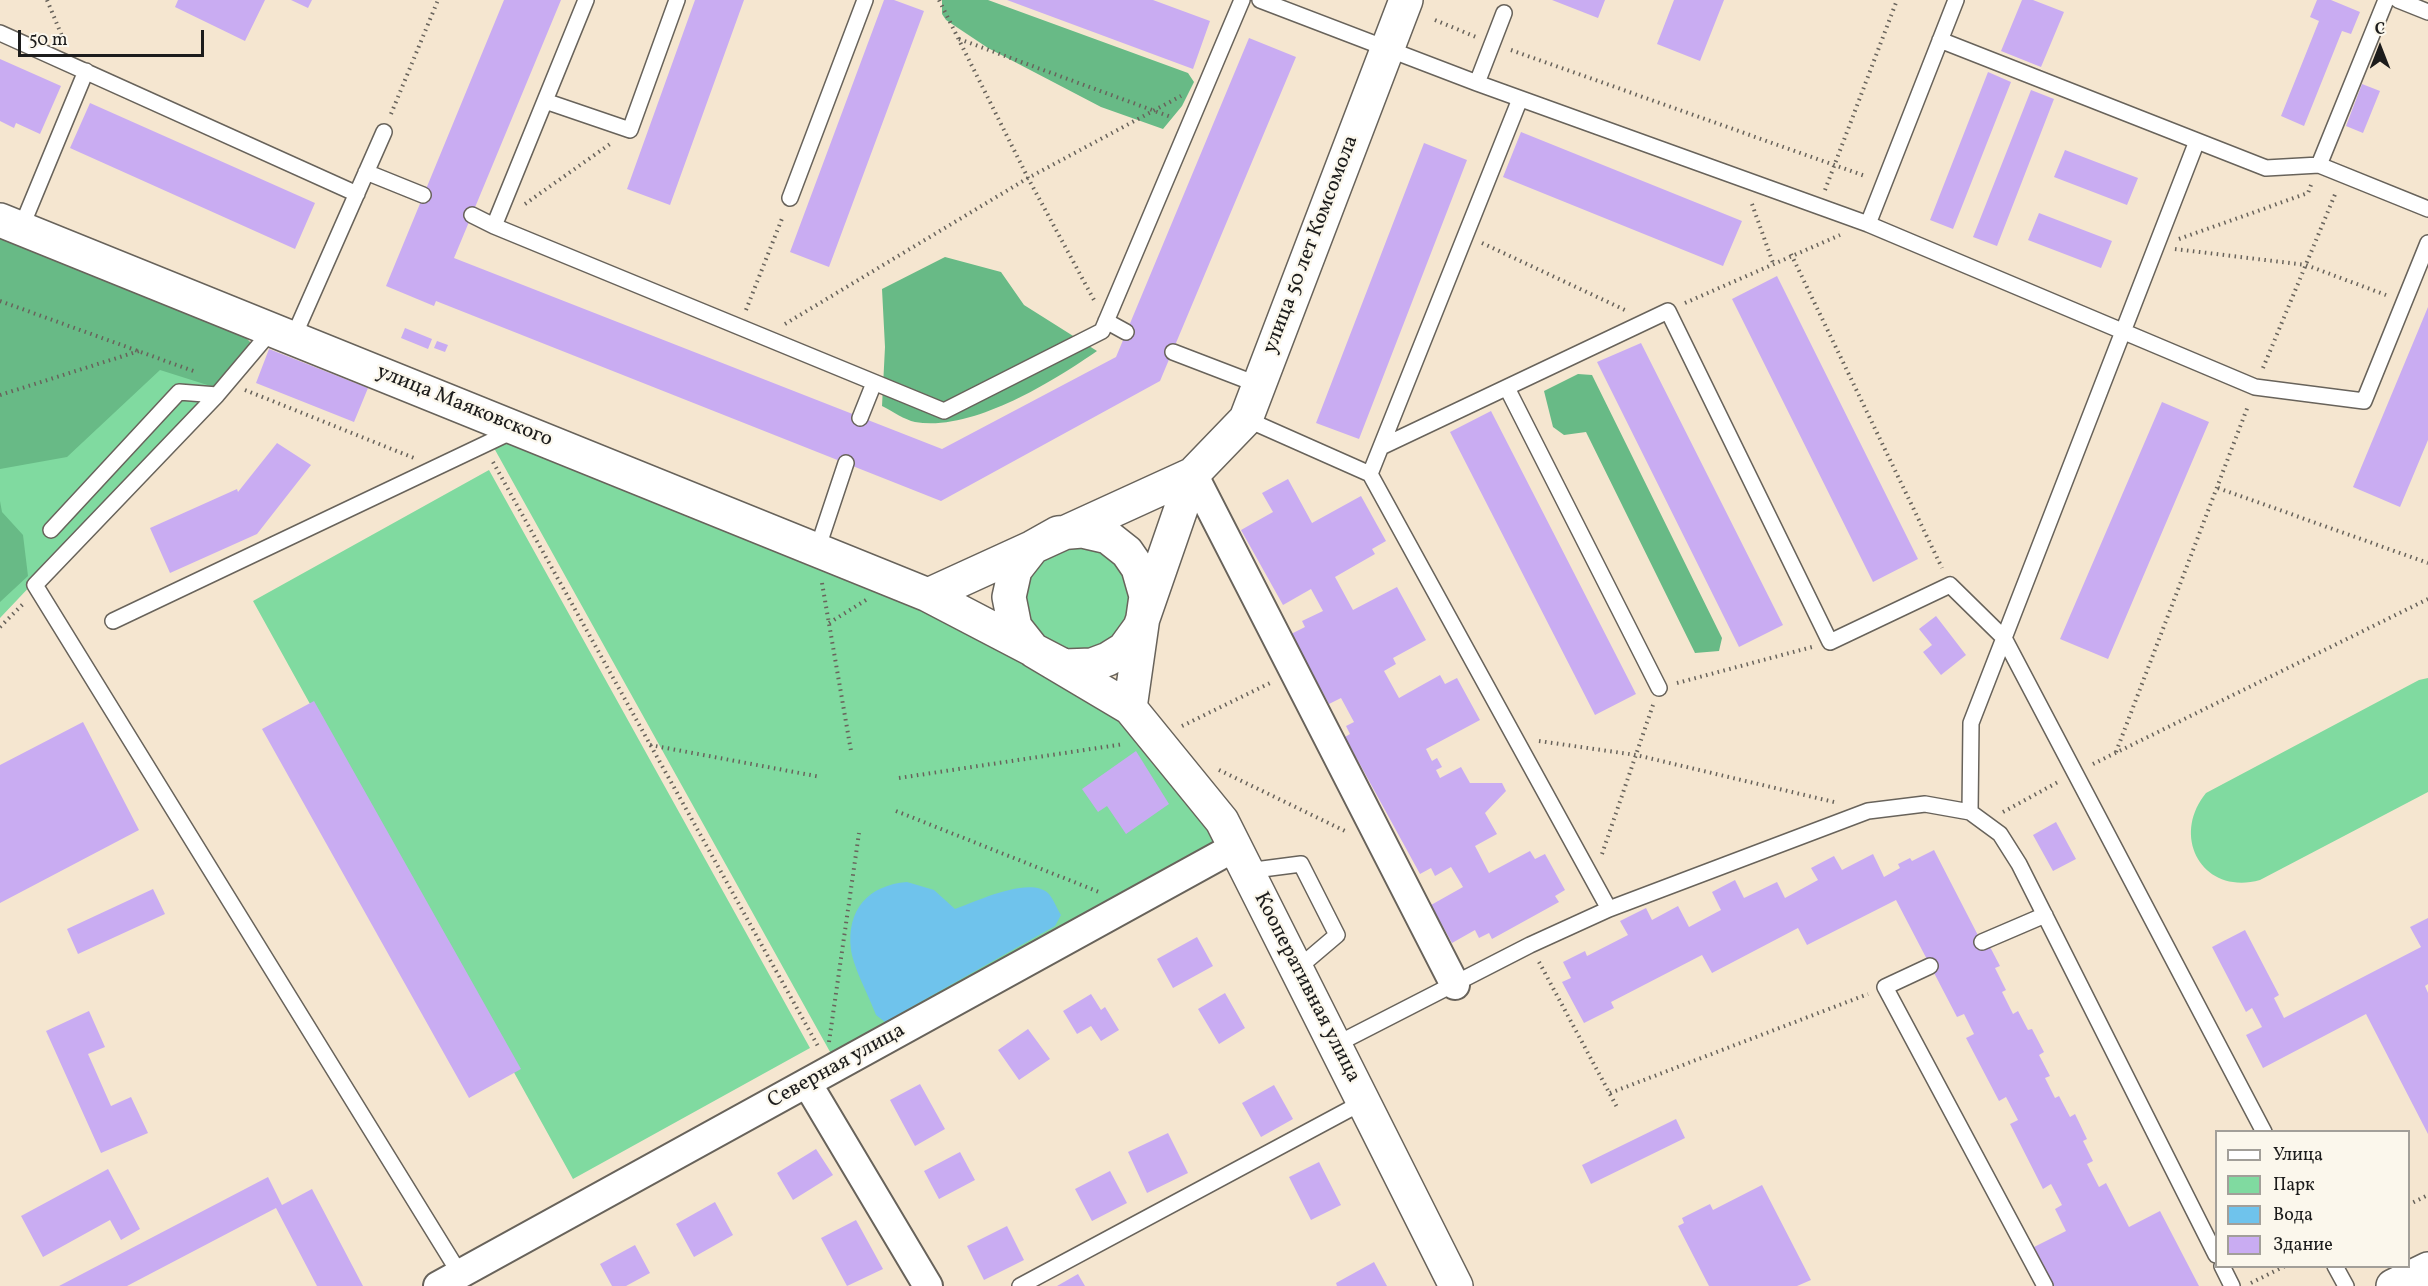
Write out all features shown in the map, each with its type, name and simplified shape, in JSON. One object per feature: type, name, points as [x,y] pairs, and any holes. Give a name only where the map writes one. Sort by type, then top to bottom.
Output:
[{"type":"main road","name":"улица 50 лет Комсомола","points":[[1193,474],[1246,419],[1406,0]]},
{"type":"main road","name":"улица Маяковского","points":[[11,224],[518,429],[819,562],[928,595],[1034,651]]},
{"type":"main road","points":[[928,595],[1058,533],[1193,474]]},
{"type":"main road","points":[[1034,651],[1064,666],[1092,665],[1124,649],[1140,627],[1193,474]]},
{"type":"main road","points":[[1082,531],[1108,537],[1127,552],[1138,568],[1146,596],[1140,627],[1131,708],[1034,651],[1015,627],[1009,597],[1015,570],[1033,547],[1058,533],[1082,531]]},
{"type":"main road","name":"Кооперативная улица","points":[[1131,708],[1222,821],[1456,1286]]},
{"type":"main road","points":[[2393,1286],[2428,1269]]},
{"type":"street","points":[[1193,474],[1455,985]]},
{"type":"street","name":"Северная улица","points":[[449,1280],[821,1071],[1131,905],[1241,859]]},
{"type":"street","points":[[821,1071],[924,1285]]},
{"type":"lane","points":[[494,226],[586,0]]},
{"type":"lane","points":[[545,100],[630,130],[677,0]]},
{"type":"lane","points":[[790,198],[865,0]]},
{"type":"lane","points":[[472,215],[944,411],[1102,331],[1204,84],[1242,0]]},
{"type":"lane","points":[[1260,0],[1387,50],[1868,224],[2255,387],[2364,401],[2428,243]]},
{"type":"lane","points":[[1868,224],[1956,0]]},
{"type":"lane","points":[[2319,165],[2386,0]]},
{"type":"lane","points":[[2398,0],[2428,12]]},
{"type":"lane","points":[[1478,83],[1504,13]]},
{"type":"lane","points":[[0,33],[357,194]]},
{"type":"lane","points":[[1940,40],[2266,168],[2319,165],[2428,209]]},
{"type":"lane","points":[[11,224],[80,68]]},
{"type":"lane","points":[[1370,474],[1520,99]]},
{"type":"lane","points":[[384,132],[357,194],[282,334],[217,395],[35,585],[449,1280]]},
{"type":"lane","points":[[1970,812],[1971,723],[2198,141]]},
{"type":"lane","points":[[366,172],[423,195]]},
{"type":"lane","points":[[1381,447],[1668,310],[1830,642],[1950,585],[2004,638],[2263,1130]]},
{"type":"lane","points":[[1106,321],[1126,332]]},
{"type":"lane","points":[[1173,352],[1258,385]]},
{"type":"lane","points":[[860,418],[874,383]]},
{"type":"lane","points":[[1506,388],[1659,688]]},
{"type":"lane","points":[[51,530],[179,392],[217,395]]},
{"type":"lane","points":[[1246,419],[1370,474],[1609,909]]},
{"type":"lane","points":[[113,621],[518,429]]},
{"type":"lane","points":[[819,562],[846,464]]},
{"type":"lane","points":[[1335,1045],[1530,945],[1609,909],[1868,811],[1925,804],[1970,812],[2000,834],[2045,915],[2215,1251]]},
{"type":"lane","points":[[1241,859],[1302,864],[1337,935],[1297,969]]},
{"type":"lane","points":[[1982,942],[2045,915]]},
{"type":"lane","points":[[1930,966],[1886,987],[2044,1286]]},
{"type":"lane","points":[[1020,1286],[1364,1102]]},
{"type":"lane","points":[[2223,1268],[2232,1286]]},
{"type":"lane","points":[[2336,1268],[2346,1286]]},
{"type":"path","points":[[47,0],[80,68]]},
{"type":"path","points":[[384,132],[438,0]]},
{"type":"path","points":[[939,0],[1028,178],[1106,321]]},
{"type":"path","points":[[1820,206],[1833,165],[1897,0]]},
{"type":"path","points":[[1435,20],[1492,44],[1884,183]]},
{"type":"path","points":[[958,39],[1154,109],[1188,124]]},
{"type":"path","points":[[764,337],[1028,178],[1204,84]]},
{"type":"path","points":[[494,226],[630,130]]},
{"type":"path","points":[[2156,247],[2308,193],[2319,165]]},
{"type":"path","points":[[2116,752],[2255,387],[2344,175]]},
{"type":"path","points":[[1744,179],[1773,262]]},
{"type":"path","points":[[739,327],[790,198]]},
{"type":"path","points":[[1668,310],[1791,254],[1868,224]]},
{"type":"path","points":[[1465,236],[1647,320]]},
{"type":"path","points":[[2156,247],[2306,265],[2405,301]]},
{"type":"path","points":[[1791,254],[1950,585]]},
{"type":"path","points":[[0,395],[139,351]]},
{"type":"path","points":[[483,444],[651,745],[821,1071]]},
{"type":"path","points":[[2218,488],[2428,563]]},
{"type":"path","points":[[819,562],[851,751]]},
{"type":"path","points":[[1984,822],[2116,752],[2428,599]]},
{"type":"path","points":[[1593,880],[1659,688],[1830,642]]},
{"type":"path","points":[[899,778],[1156,739],[1295,671]]},
{"type":"path","points":[[1514,737],[1636,755],[1868,811]]},
{"type":"path","points":[[651,745],[820,777]]},
{"type":"path","points":[[1209,765],[1389,853]]},
{"type":"path","points":[[896,812],[1131,905]]},
{"type":"path","points":[[821,1071],[859,832]]},
{"type":"path","points":[[1530,945],[1618,1109]]},
{"type":"path","points":[[1610,1093],[1886,987]]},
{"type":"path","points":[[2410,1204],[2428,1195]]},
{"type":"path","points":[[2245,1286],[2281,1268]]},
{"type":"green space","points":[[942,0],[988,0],[1188,73],[1194,82],[1182,106],[1163,129],[1101,107],[988,48],[946,20],[942,14]]},
{"type":"green space","points":[[0,230],[237,328],[251,343],[220,389],[160,370],[67,457],[0,469]]},
{"type":"green space","points":[[0,232],[246,329],[216,390],[0,618]]},
{"type":"green space","points":[[945,257],[1001,272],[1024,305],[1097,351],[1058,377],[1011,402],[961,419],[937,423],[915,422],[882,406],[885,347],[882,289]]},
{"type":"green space","points":[[1578,374],[1592,375],[1722,638],[1719,651],[1695,653],[1586,432],[1564,435],[1553,427],[1544,391]]},
{"type":"green space","points":[[515,438],[924,604],[1125,716],[1223,845],[834,1059],[494,448]]},
{"type":"green space","points":[[489,470],[810,1048],[573,1179],[253,601]]},
{"type":"green space","points":[[0,501],[2,512],[23,535],[28,576],[0,602]]},
{"type":"green space","points":[[1111,545],[1140,597],[1116,648],[1062,660],[1019,623],[1036,550]]},
{"type":"green space","points":[[2428,678],[2428,792],[2260,880],[2240,883],[2222,879],[2208,871],[2198,859],[2192,844],[2191,827],[2196,810],[2206,793],[2419,680]]},
{"type":"water","points":[[907,882],[934,890],[955,909],[1003,892],[1029,887],[1040,889],[1049,894],[1061,915],[1055,926],[885,1022],[876,1015],[855,966],[851,950],[852,922],[863,902],[871,894],[893,884]]},
{"type":"building","points":[[178,0],[265,0],[245,41],[175,7]]},
{"type":"building","points":[[291,0],[312,0],[308,8]]},
{"type":"building","points":[[504,0],[561,0],[454,258],[942,449],[1116,357],[1249,38],[1296,57],[1160,381],[941,501],[436,301],[434,306],[386,286]]},
{"type":"building","points":[[695,0],[744,0],[670,205],[627,189]]},
{"type":"building","points":[[884,0],[894,0],[924,11],[829,267],[790,252]]},
{"type":"building","points":[[1007,0],[1153,0],[1210,21],[1193,69]]},
{"type":"building","points":[[1552,0],[1605,0],[1598,18]]},
{"type":"building","points":[[1674,0],[1724,0],[1700,61],[1657,44]]},
{"type":"building","points":[[2022,0],[2033,0],[2064,12],[2041,67],[2001,51]]},
{"type":"building","points":[[2317,0],[2331,0],[2360,12],[2351,34],[2342,31],[2304,126],[2281,116],[2319,21],[2310,17]]},
{"type":"building","points":[[0,59],[61,86],[40,134],[16,123],[14,128],[0,121]]},
{"type":"building","points":[[1988,72],[2011,82],[1953,229],[1930,220]]},
{"type":"building","points":[[2362,84],[2380,91],[2363,133],[2346,126]]},
{"type":"building","points":[[2031,90],[2054,99],[1997,246],[1973,237]]},
{"type":"building","points":[[90,103],[315,203],[295,249],[70,148]]},
{"type":"building","points":[[1521,132],[1742,221],[1723,266],[1503,177]]},
{"type":"building","points":[[1424,143],[1467,160],[1359,439],[1316,423]]},
{"type":"building","points":[[2065,150],[2138,178],[2127,205],[2054,177]]},
{"type":"building","points":[[2039,213],[2112,241],[2101,268],[2028,240]]},
{"type":"building","points":[[1777,276],[1918,559],[1873,582],[1732,299]]},
{"type":"building","points":[[2428,307],[2428,440],[2400,507],[2353,487]]},
{"type":"building","points":[[405,328],[432,339],[428,349],[401,338]]},
{"type":"building","points":[[437,341],[448,345],[445,352],[434,348]]},
{"type":"building","points":[[1641,343],[1783,625],[1739,647],[1597,362]]},
{"type":"building","points":[[269,349],[368,388],[354,422],[256,383]]},
{"type":"building","points":[[2162,402],[2209,422],[2108,659],[2060,639]]},
{"type":"building","points":[[1491,411],[1636,694],[1595,715],[1450,432]]},
{"type":"building","points":[[277,443],[311,465],[257,534],[170,573],[150,528],[237,489],[238,492]]},
{"type":"building","points":[[1288,479],[1312,523],[1361,496],[1386,541],[1372,549],[1375,554],[1335,577],[1353,610],[1397,587],[1426,640],[1393,658],[1396,664],[1384,671],[1399,698],[1440,675],[1445,684],[1457,678],[1480,720],[1426,749],[1432,761],[1437,758],[1442,767],[1436,770],[1440,778],[1461,767],[1470,783],[1502,783],[1506,791],[1485,813],[1497,834],[1475,846],[1489,873],[1530,851],[1535,859],[1545,854],[1565,890],[1555,896],[1559,902],[1492,939],[1489,933],[1479,938],[1475,930],[1452,943],[1431,905],[1463,887],[1451,867],[1435,876],[1431,868],[1420,874],[1345,737],[1350,734],[1346,726],[1354,722],[1341,698],[1329,704],[1291,634],[1305,627],[1302,621],[1323,611],[1311,589],[1283,605],[1241,530],[1273,512],[1262,493]]},
{"type":"building","points":[[1936,616],[1966,655],[1941,675],[1923,652],[1932,645],[1919,629]]},
{"type":"building","points":[[314,701],[521,1069],[469,1098],[262,729]]},
{"type":"building","points":[[83,722],[139,830],[0,903],[0,765]]},
{"type":"building","points":[[1136,751],[1169,804],[1126,834],[1107,806],[1098,812],[1082,789]]},
{"type":"building","points":[[2056,822],[2076,859],[2053,871],[2033,835]]},
{"type":"building","points":[[1934,850],[1984,947],[1989,945],[2000,966],[1995,968],[2006,990],[2002,992],[2013,1014],[2018,1011],[2028,1030],[2032,1029],[2044,1052],[2039,1055],[2050,1076],[2045,1078],[2055,1098],[2059,1096],[2070,1117],[2075,1114],[2087,1139],[2083,1141],[2093,1161],[2087,1164],[2099,1187],[2106,1183],[2129,1227],[2160,1211],[2199,1286],[2054,1286],[2034,1247],[2066,1231],[2055,1209],[2062,1205],[2051,1184],[2043,1189],[2010,1124],[2018,1120],[2006,1097],[1999,1101],[1966,1038],[1974,1034],[1964,1014],[1957,1017],[1896,900],[1807,945],[1798,928],[1712,973],[1702,955],[1611,1002],[1614,1008],[1584,1023],[1562,982],[1571,978],[1563,962],[1585,951],[1587,956],[1628,935],[1620,921],[1646,908],[1652,920],[1678,906],[1689,927],[1721,910],[1712,892],[1735,880],[1744,898],[1777,882],[1785,898],[1818,880],[1811,868],[1834,856],[1842,870],[1873,854],[1884,877],[1900,868],[1898,864],[1910,858],[1912,861]]},
{"type":"building","points":[[153,889],[165,914],[78,954],[67,929]]},
{"type":"building","points":[[2428,918],[2428,984],[2425,986],[2428,993],[2428,1134],[2366,1014],[2263,1068],[2246,1035],[2262,1027],[2252,1008],[2246,1012],[2212,947],[2245,930],[2279,995],[2274,998],[2284,1018],[2421,947],[2410,927]]},
{"type":"building","points":[[1197,937],[1213,966],[1173,988],[1157,959]]},
{"type":"building","points":[[1225,993],[1245,1028],[1219,1044],[1198,1009]]},
{"type":"building","points":[[1091,994],[1101,1010],[1105,1007],[1119,1030],[1101,1041],[1091,1026],[1077,1034],[1063,1011]]},
{"type":"building","points":[[89,1011],[105,1047],[88,1054],[111,1106],[131,1097],[148,1133],[101,1153],[46,1031]]},
{"type":"building","points":[[1028,1029],[1050,1059],[1019,1080],[998,1050]]},
{"type":"building","points":[[920,1084],[945,1129],[915,1146],[890,1100]]},
{"type":"building","points":[[1274,1085],[1293,1119],[1261,1137],[1242,1103]]},
{"type":"building","points":[[1676,1119],[1685,1138],[1591,1184],[1582,1165]]},
{"type":"building","points":[[1168,1133],[1188,1173],[1147,1193],[1128,1152]]},
{"type":"building","points":[[816,1149],[833,1175],[793,1200],[777,1173]]},
{"type":"building","points":[[960,1152],[975,1180],[939,1199],[924,1171]]},
{"type":"building","points":[[1319,1162],[1341,1205],[1311,1220],[1289,1177]]},
{"type":"building","points":[[108,1169],[140,1229],[121,1240],[110,1220],[43,1257],[21,1216]]},
{"type":"building","points":[[1110,1171],[1127,1203],[1092,1221],[1075,1189]]},
{"type":"building","points":[[268,1177],[282,1205],[312,1189],[363,1286],[317,1286],[276,1208],[127,1286],[59,1286]]},
{"type":"building","points":[[1762,1185],[1811,1280],[1797,1286],[1709,1286],[1678,1226],[1684,1223],[1682,1218],[1710,1204],[1713,1210]]},
{"type":"building","points":[[715,1202],[733,1235],[694,1257],[676,1224]]},
{"type":"building","points":[[856,1220],[883,1269],[847,1286],[821,1238]]},
{"type":"building","points":[[1007,1226],[1024,1260],[984,1280],[967,1246]]},
{"type":"building","points":[[635,1245],[650,1273],[626,1286],[612,1286],[600,1264]]},
{"type":"building","points":[[1374,1262],[1387,1286],[1337,1286],[1336,1283]]},
{"type":"building","points":[[1078,1274],[1085,1286],[1057,1286]]}]
